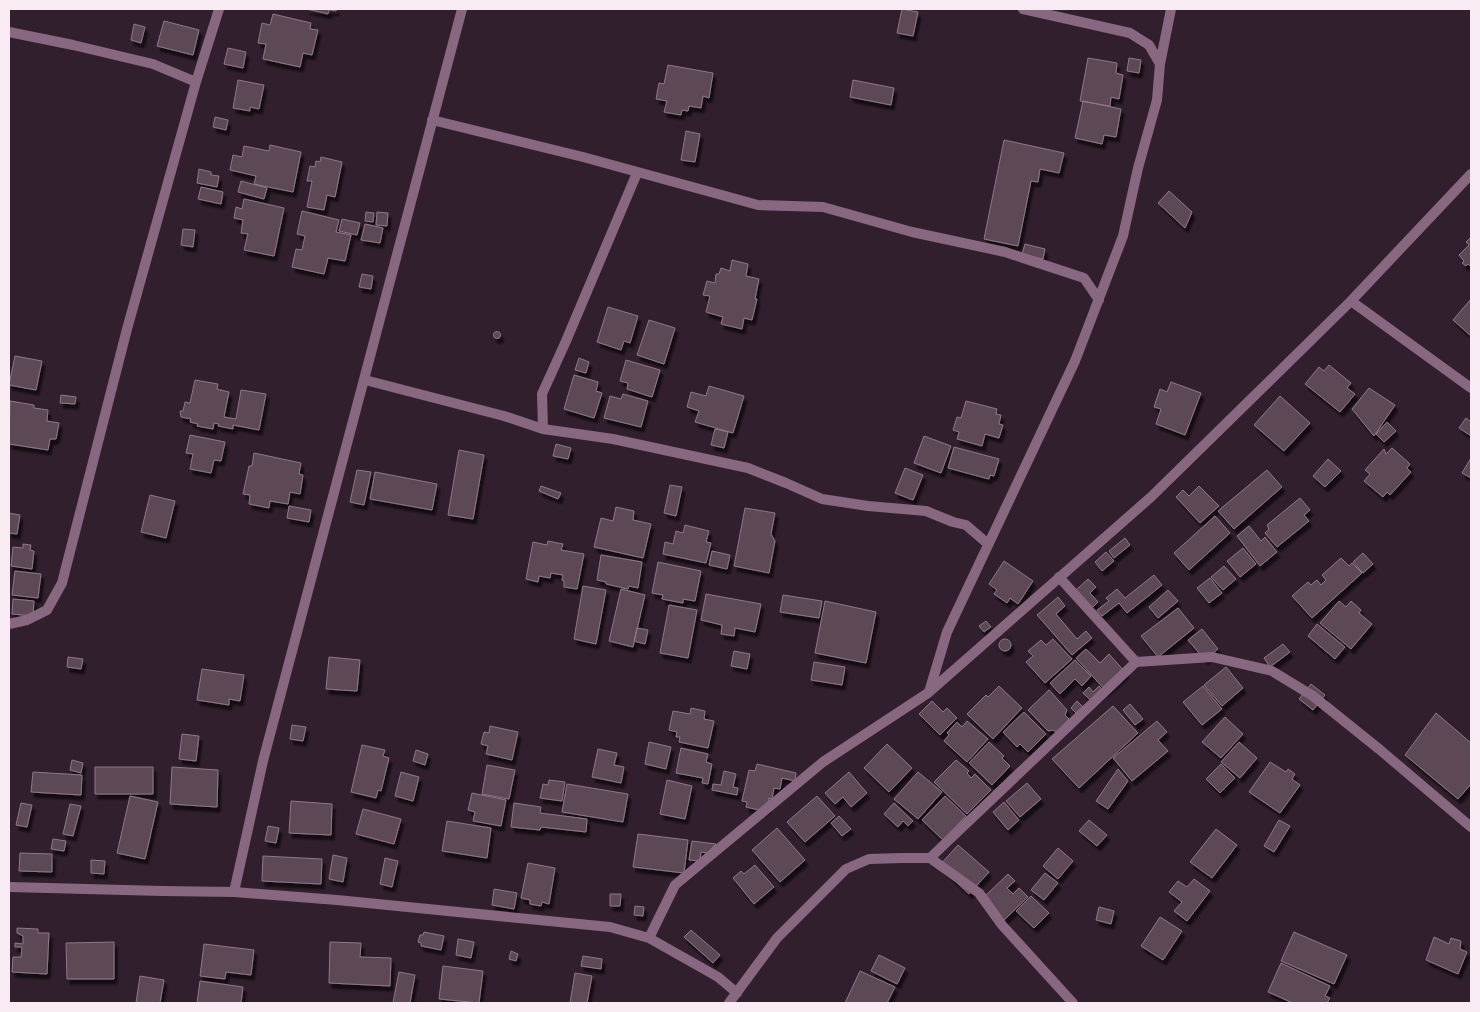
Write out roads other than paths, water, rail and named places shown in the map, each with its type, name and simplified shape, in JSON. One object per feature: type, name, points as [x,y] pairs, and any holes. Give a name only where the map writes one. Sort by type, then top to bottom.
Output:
[{"type":"street","points":[[9,624],[27,620],[47,610],[62,583],[127,329],[196,82],[219,9]]},
{"type":"street","points":[[234,892],[263,761],[462,9]]},
{"type":"street","points":[[1023,9],[1130,33],[1149,44],[1160,64]]},
{"type":"street","points":[[928,693],[947,632],[1075,361],[1123,236],[1138,168],[1157,100],[1160,64],[1171,9]]},
{"type":"street","points":[[9,32],[153,64],[196,82]]},
{"type":"street","points":[[432,120],[583,157],[758,205],[824,207],[912,232],[1005,252],[1084,278],[1099,300]]},
{"type":"street","points":[[543,430],[542,394],[637,173]]},
{"type":"street","points":[[649,938],[675,885],[823,762],[928,693],[1150,497],[1351,301],[1471,174]]},
{"type":"street","points":[[1351,301],[1471,388]]},
{"type":"street","points":[[364,380],[504,416],[543,430],[620,440],[748,468],[822,499],[868,506],[926,511],[966,525],[988,544]]},
{"type":"street","points":[[1059,577],[1136,662]]},
{"type":"street","points":[[930,858],[1136,662],[1212,657],[1272,671],[1312,696],[1379,749],[1471,827]]},
{"type":"street","points":[[729,1003],[777,938],[846,869],[869,859],[930,858],[979,892],[1002,925],[1073,1003]]},
{"type":"street","points":[[9,886],[163,892],[234,892],[544,919],[610,927],[649,938],[718,976],[737,993]]}]
